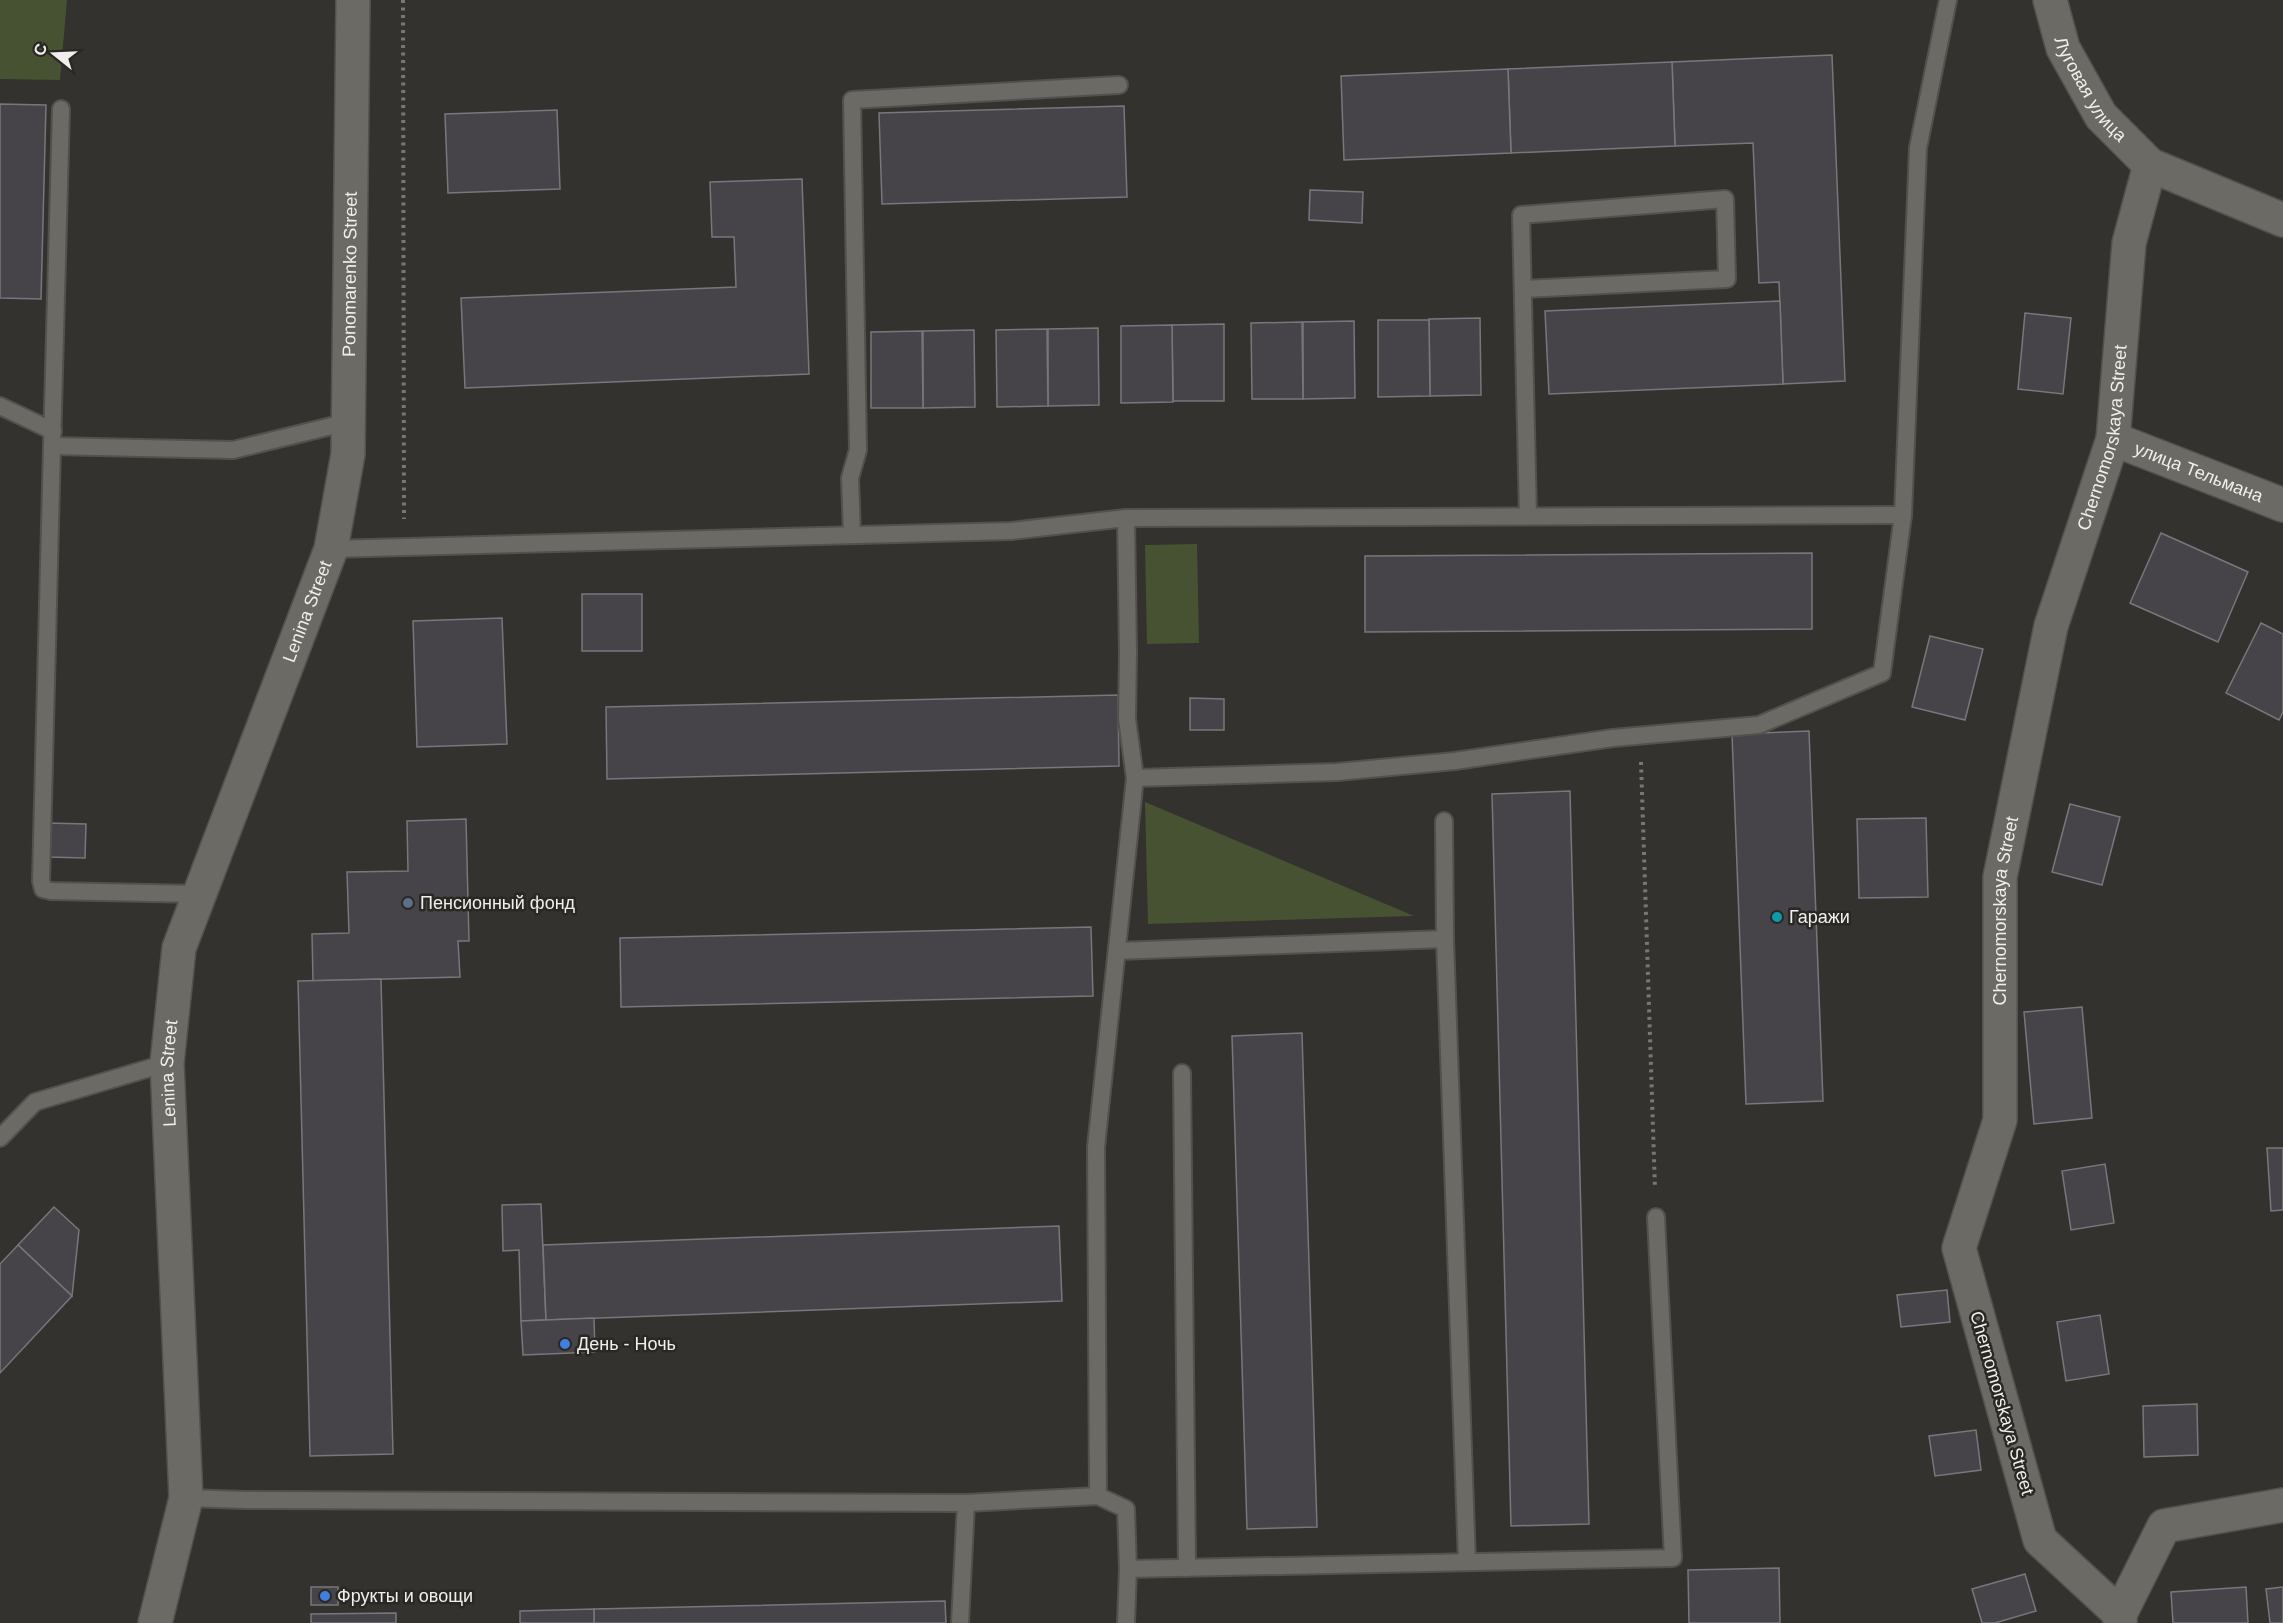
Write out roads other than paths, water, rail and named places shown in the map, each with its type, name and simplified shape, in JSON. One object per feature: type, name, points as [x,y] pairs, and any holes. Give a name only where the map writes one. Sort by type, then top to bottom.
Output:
[{"type":"street","name":"Ponomarenko Street","points":[[331,549],[348,454],[353,0]]},
{"type":"street","name":"Луговая улица","points":[[2050,0],[2063,48],[2101,116],[2150,165]]},
{"type":"street","points":[[2150,165],[2283,220]]},
{"type":"street","name":"Chernomorskaya Street","points":[[2120,1619],[2040,1540],[1959,1248],[2000,1120],[2000,877],[2051,626],[2113,439],[2129,243],[2150,165]]},
{"type":"street","name":"улица Тельмана","points":[[2113,439],[2283,506]]},
{"type":"street","name":"Lenina Street","points":[[155,1623],[186,1498],[167,1063],[179,948],[331,549]]},
{"type":"street","points":[[2120,1619],[2164,1526],[2283,1505]]},
{"type":"lane","points":[[1135,778],[1337,772],[1455,761],[1640,736],[1759,725],[1882,673],[1903,515],[1918,148],[1948,0]]},
{"type":"lane","points":[[852,535],[850,478],[858,450],[852,100],[1119,85]]},
{"type":"lane","points":[[61,109],[41,881],[43,889],[51,891],[199,894]]},
{"type":"lane","points":[[1523,289],[1727,279],[1725,199],[1521,215],[1528,516]]},
{"type":"lane","points":[[0,406],[52,439],[232,450],[348,422]]},
{"type":"lane","points":[[331,549],[1011,531],[1126,518],[1903,515]]},
{"type":"lane","points":[[1098,1496],[1096,1147],[1135,778],[1126,719],[1126,518]]},
{"type":"lane","points":[[1444,821],[1445,939],[1467,1562]]},
{"type":"lane","points":[[1117,951],[1445,939]]},
{"type":"lane","points":[[0,1138],[35,1102],[167,1063]]},
{"type":"lane","points":[[1182,1073],[1187,1568]]},
{"type":"lane","points":[[1128,1569],[1673,1558],[1656,1217]]},
{"type":"lane","points":[[186,1498],[966,1503],[1098,1496],[1126,1509],[1128,1569],[1126,1623]]},
{"type":"lane","points":[[960,1623],[966,1503]]},
{"type":"place","name":"Пенсионный фонд","points":[[408,903]]},
{"type":"place","name":"Гаражи","points":[[1777,917]]},
{"type":"place","name":"День - Ночь","points":[[565,1344]]},
{"type":"place","name":"Фрукты и овощи","points":[[325,1596]]}]
